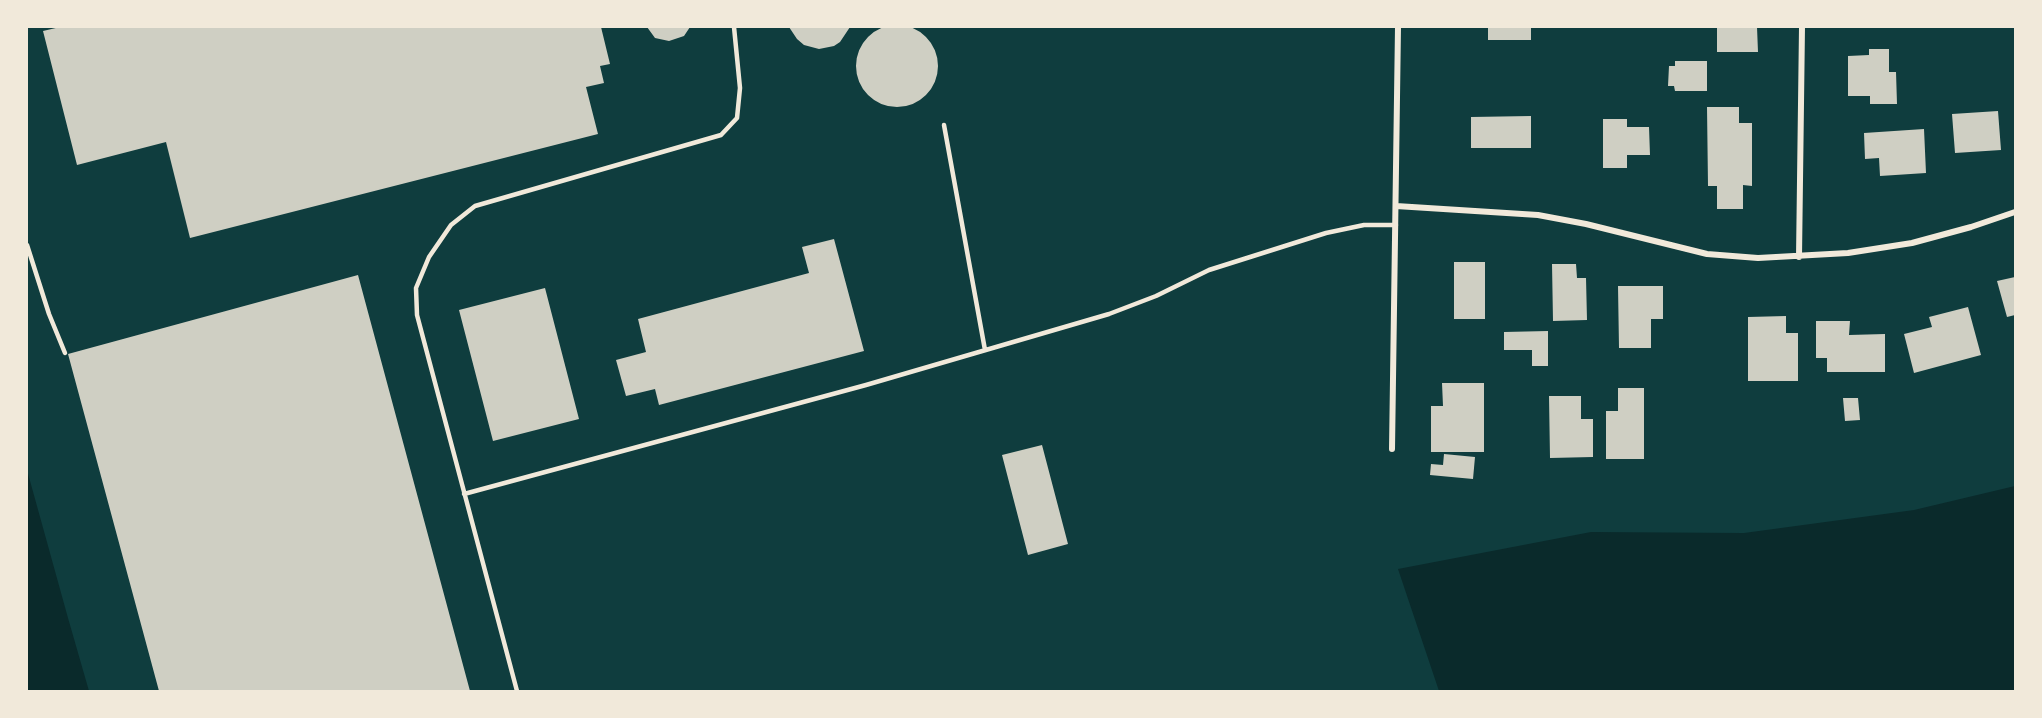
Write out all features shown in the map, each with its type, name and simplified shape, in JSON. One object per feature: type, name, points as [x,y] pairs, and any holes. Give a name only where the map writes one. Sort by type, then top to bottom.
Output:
[{"type":"street","points":[[1392,449],[1398,27]]},
{"type":"street","points":[[1799,257],[1802,27]]},
{"type":"street","points":[[1396,206],[1538,215],[1597,226],[1707,254],[1758,258],[1848,253],[1912,243],[2015,212]]},
{"type":"lane","points":[[517,691],[417,315],[416,288],[429,257],[451,225],[475,206],[721,135],[737,118],[740,88],[734,27]]},
{"type":"lane","points":[[944,124],[985,350]]},
{"type":"lane","points":[[464,494],[866,386],[1109,314],[1156,296],[1209,270],[1326,233],[1364,225],[1396,225]]},
{"type":"lane","points":[[27,244],[49,314],[65,353]]},
{"type":"water","points":[[27,470],[68,618],[89,691],[27,691]]},
{"type":"water","points":[[2015,486],[2015,691],[1439,691],[1398,569],[1591,532],[1744,533],[1914,510]]},
{"type":"building","points":[[889,25],[905,25],[920,32],[931,43],[938,58],[935,82],[926,95],[905,107],[889,107],[874,100],[863,89],[856,74],[856,58],[863,43],[874,32]]},
{"type":"building","points":[[60,27],[601,27],[610,64],[600,66],[604,83],[586,87],[598,134],[190,238],[166,142],[77,165],[43,31]]},
{"type":"building","points":[[647,27],[690,27],[684,36],[669,41],[655,38]]},
{"type":"building","points":[[789,27],[850,27],[840,42],[834,46],[819,49],[804,45]]},
{"type":"building","points":[[1488,27],[1531,27],[1531,40],[1488,40]]},
{"type":"building","points":[[1717,27],[1757,27],[1758,52],[1717,52]]},
{"type":"building","points":[[1869,49],[1889,49],[1889,72],[1896,72],[1897,104],[1870,104],[1870,96],[1848,96],[1848,56],[1869,55]]},
{"type":"building","points":[[1675,61],[1707,61],[1707,91],[1675,91],[1674,86],[1668,86],[1669,66],[1675,66]]},
{"type":"building","points":[[1707,107],[1739,107],[1739,123],[1752,123],[1752,186],[1743,185],[1743,209],[1717,209],[1717,186],[1708,186]]},
{"type":"building","points":[[1998,111],[2001,150],[1955,153],[1952,114]]},
{"type":"building","points":[[1531,116],[1531,148],[1471,148],[1471,117]]},
{"type":"building","points":[[1603,119],[1627,119],[1627,127],[1649,127],[1650,155],[1627,155],[1627,168],[1603,168]]},
{"type":"building","points":[[1924,129],[1926,173],[1880,176],[1879,158],[1865,159],[1864,133]]},
{"type":"building","points":[[834,239],[864,351],[659,405],[655,389],[626,396],[616,360],[646,352],[638,319],[809,273],[802,247]]},
{"type":"building","points":[[1454,262],[1485,262],[1485,319],[1454,319]]},
{"type":"building","points":[[1552,264],[1576,264],[1577,278],[1586,278],[1587,320],[1553,321]]},
{"type":"building","points":[[358,275],[470,691],[159,691],[68,354]]},
{"type":"building","points":[[2015,277],[2015,315],[2007,317],[1997,281]]},
{"type":"building","points":[[1618,286],[1663,286],[1663,319],[1651,319],[1651,348],[1619,348]]},
{"type":"building","points":[[545,288],[579,419],[493,441],[459,310]]},
{"type":"building","points":[[1968,307],[1981,355],[1914,373],[1904,334],[1932,327],[1929,317]]},
{"type":"building","points":[[1786,316],[1786,333],[1798,333],[1798,381],[1748,381],[1748,317]]},
{"type":"building","points":[[1816,321],[1850,321],[1849,335],[1885,334],[1885,372],[1827,372],[1827,358],[1816,358]]},
{"type":"building","points":[[1548,331],[1548,366],[1532,366],[1532,350],[1504,350],[1504,332]]},
{"type":"building","points":[[1442,383],[1484,383],[1484,452],[1431,452],[1431,406],[1443,406]]},
{"type":"building","points":[[1618,388],[1644,388],[1644,459],[1606,459],[1606,411],[1618,411]]},
{"type":"building","points":[[1549,396],[1581,396],[1581,419],[1593,419],[1593,457],[1550,458]]},
{"type":"building","points":[[1843,398],[1858,398],[1860,420],[1845,421]]},
{"type":"building","points":[[1042,445],[1068,544],[1028,555],[1002,455]]},
{"type":"building","points":[[1444,454],[1475,457],[1473,479],[1430,475],[1431,464],[1443,465]]}]
